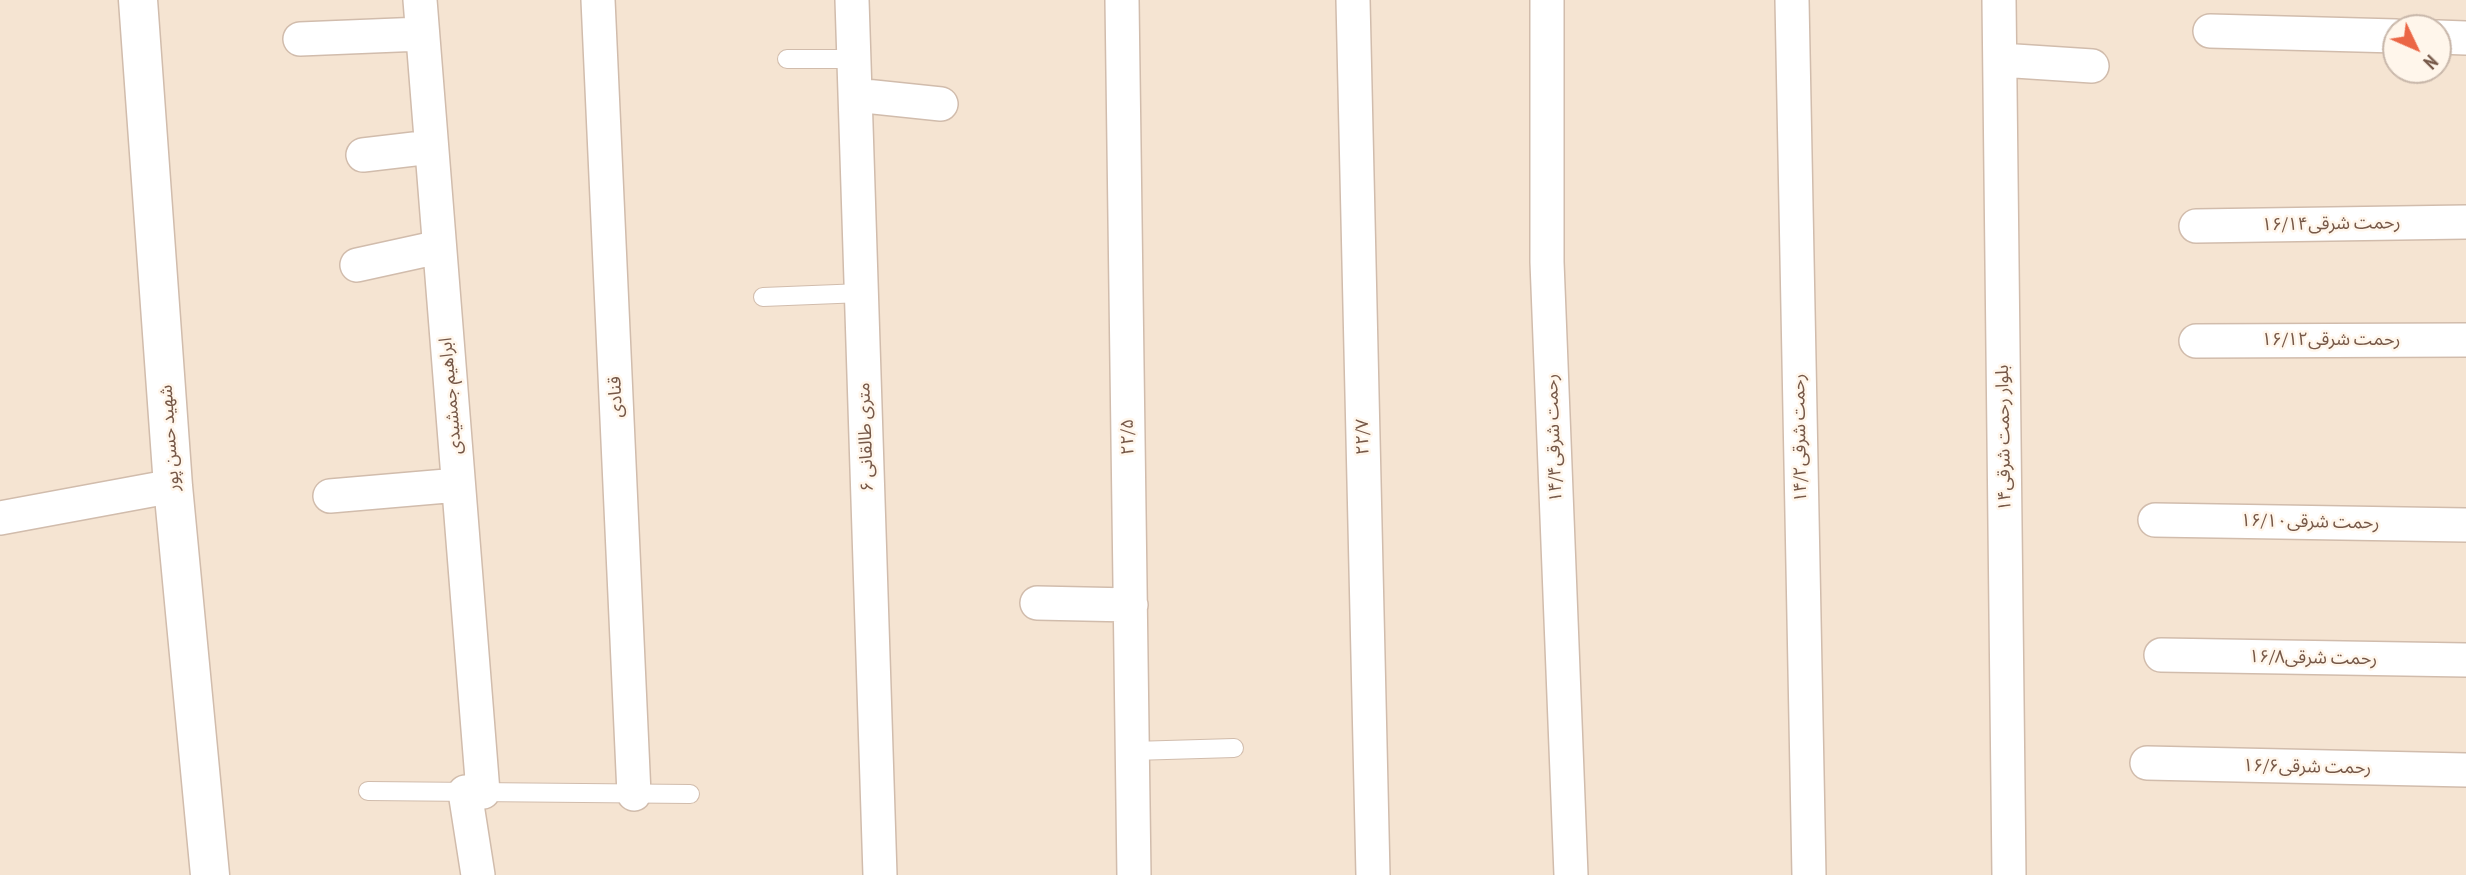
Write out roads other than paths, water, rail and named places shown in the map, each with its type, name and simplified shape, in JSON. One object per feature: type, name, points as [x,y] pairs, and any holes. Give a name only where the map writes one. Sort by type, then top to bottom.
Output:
[{"type":"street","name":"شهید حسن پور","points":[[138,0],[173,486],[211,875]]},
{"type":"street","name":"ابراهیم جمشیدی","points":[[420,0],[458,485],[478,875]]},
{"type":"street","name":"قنادی","points":[[598,0],[634,794]]},
{"type":"street","name":"۶ متری طالقانی","points":[[852,0],[880,875]]},
{"type":"street","name":"۲۲/۵","points":[[1122,0],[1134,875]]},
{"type":"street","name":"۲۲/۷","points":[[1353,0],[1373,875]]},
{"type":"street","name":"۱۴/۴رحمت شرقی","points":[[1547,0],[1546,262],[1571,875]]},
{"type":"street","name":"۱۴/۲رحمت شرقی","points":[[1792,0],[1809,875]]},
{"type":"street","name":"بلوار رحمت شرقی۱۴","points":[[1999,0],[2009,875]]},
{"type":"street","points":[[2210,31],[2382,36]]},
{"type":"street","points":[[300,39],[422,34]]},
{"type":"street","points":[[2000,60],[2092,66]]},
{"type":"street","points":[[855,95],[941,104]]},
{"type":"street","points":[[363,155],[432,148]]},
{"type":"street","name":"۱۶/۱۴رحمت شرقی","points":[[2196,226],[2466,222]]},
{"type":"street","points":[[357,265],[439,247]]},
{"type":"street","name":"۱۶/۱۲رحمت شرقی","points":[[2196,341],[2466,340]]},
{"type":"street","points":[[330,496],[458,485]]},
{"type":"street","points":[[0,518],[173,486]]},
{"type":"street","name":"۱۶/۱۰رحمت شرقی","points":[[2155,520],[2466,525]]},
{"type":"street","points":[[1037,603],[1131,605]]},
{"type":"street","name":"۱۶/۸رحمت شرقی","points":[[2161,655],[2466,660]]},
{"type":"street","name":"۱۶/۶رحمت شرقی","points":[[2147,763],[2466,770]]},
{"type":"lane","points":[[787,59],[854,59]]},
{"type":"lane","points":[[763,297],[862,293]]},
{"type":"lane","points":[[1132,751],[1234,748]]},
{"type":"lane","points":[[368,791],[690,794]]}]
